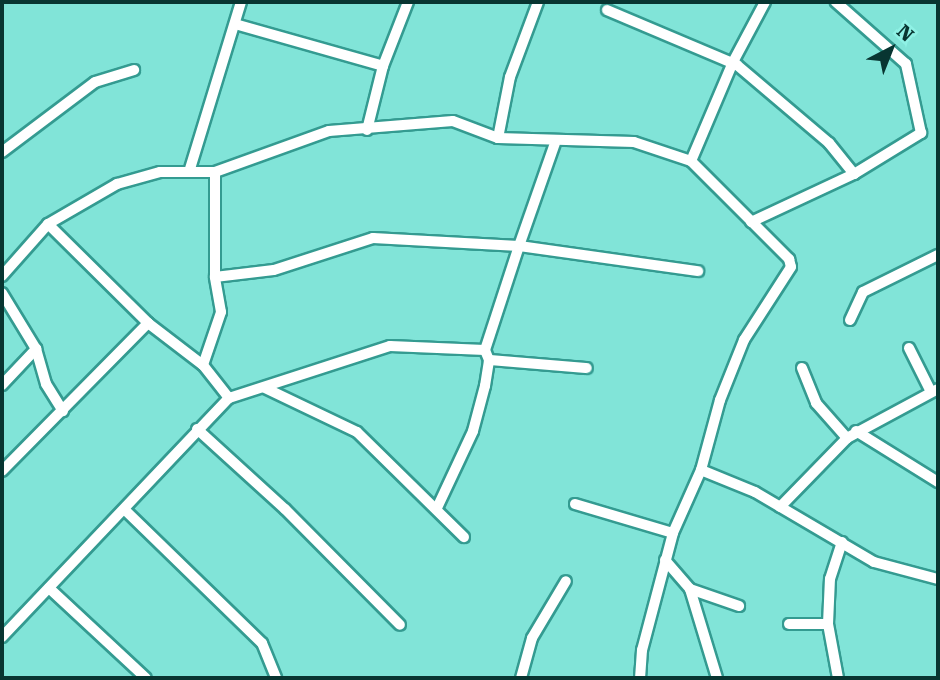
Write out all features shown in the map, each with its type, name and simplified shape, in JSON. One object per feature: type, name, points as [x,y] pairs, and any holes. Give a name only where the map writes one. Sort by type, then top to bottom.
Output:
[{"type":"street","points":[[189,172],[203,115],[240,4],[227,2]]},
{"type":"street","points":[[367,130],[383,66],[408,2]]},
{"type":"street","points":[[498,138],[510,77],[538,2]]},
{"type":"street","points":[[691,162],[733,62],[765,2]]},
{"type":"street","points":[[751,222],[854,174],[915,140],[922,123],[906,64],[836,2]]},
{"type":"street","points":[[607,10],[733,62],[830,144],[854,174]]},
{"type":"street","points":[[235,24],[383,66]]},
{"type":"street","points":[[2,152],[95,82],[134,71]]},
{"type":"street","points":[[2,276],[48,224],[128,180],[160,172],[215,172],[316,134],[443,120],[498,138],[555,143],[634,142],[691,162],[791,267],[744,340],[720,400],[701,470],[673,533],[640,678]]},
{"type":"street","points":[[437,508],[472,431],[487,355],[519,246],[555,143]]},
{"type":"street","points":[[203,365],[220,312],[215,276],[215,172]]},
{"type":"street","points":[[48,224],[148,323],[203,365],[229,398]]},
{"type":"street","points":[[215,276],[274,270],[373,238],[519,246],[698,271]]},
{"type":"street","points":[[850,320],[863,292],[938,255]]},
{"type":"street","points":[[2,293],[36,349],[46,384],[64,411]]},
{"type":"street","points":[[2,471],[148,323]]},
{"type":"street","points":[[2,637],[229,398],[390,346],[587,368]]},
{"type":"street","points":[[780,507],[852,434],[935,390],[909,348]]},
{"type":"street","points":[[2,385],[36,349]]},
{"type":"street","points":[[802,368],[816,402],[852,434],[938,482]]},
{"type":"street","points":[[265,388],[349,426],[437,508],[464,537]]},
{"type":"street","points":[[197,429],[285,509],[400,625]]},
{"type":"street","points":[[701,470],[780,507],[887,568],[938,579]]},
{"type":"street","points":[[575,504],[673,533]]},
{"type":"street","points":[[125,510],[262,643],[276,678]]},
{"type":"street","points":[[838,678],[828,624],[831,579],[842,542]]},
{"type":"street","points":[[666,560],[690,589],[717,678]]},
{"type":"street","points":[[521,678],[532,638],[566,581]]},
{"type":"street","points":[[49,588],[146,678]]},
{"type":"street","points":[[690,589],[739,606]]},
{"type":"street","points":[[789,624],[828,624]]}]
